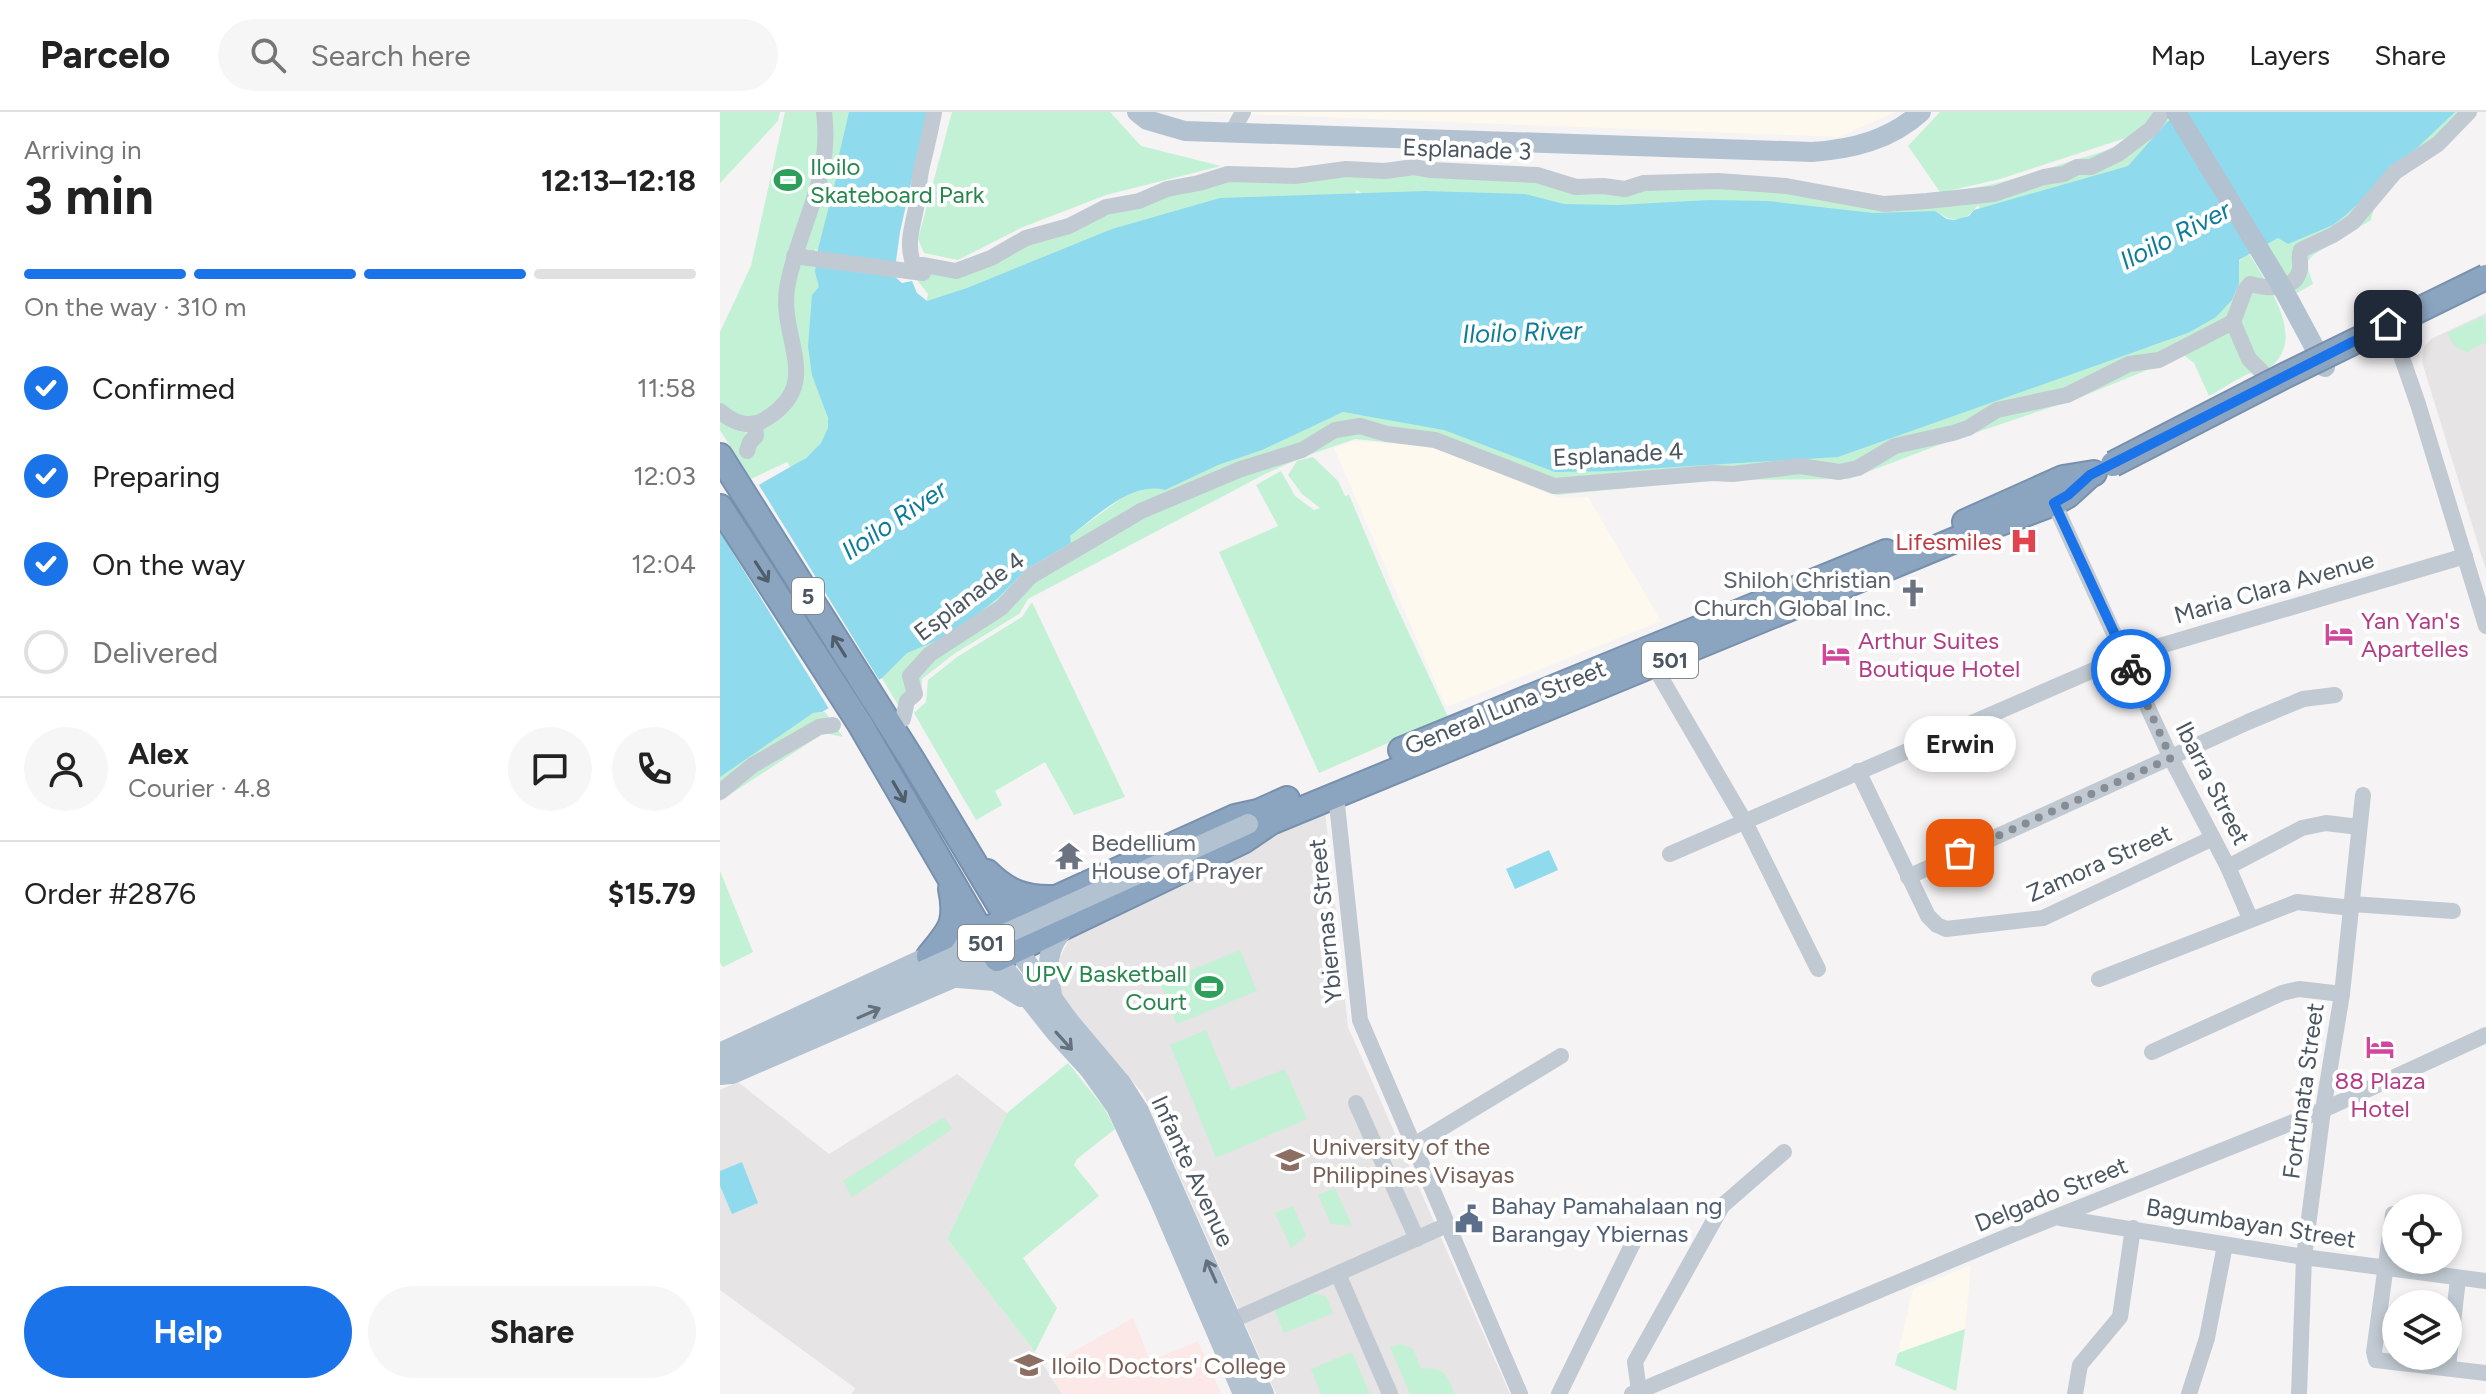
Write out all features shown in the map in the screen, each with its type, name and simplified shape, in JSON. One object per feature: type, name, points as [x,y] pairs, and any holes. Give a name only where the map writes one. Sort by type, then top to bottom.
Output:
[{"type":"highway","name":"General Luna Street","points":[[997,959],[1243,841],[1259,819],[1342,774],[1960,538],[2062,492],[2286,375],[2486,277]]},
{"type":"highway","name":"5","points":[[720,456],[971,856],[1024,946]]},
{"type":"highway","name":"5","points":[[720,507],[886,724]]},
{"type":"highway","name":"General Luna Street","points":[[981,932],[1235,817],[1259,819],[1336,795],[1654,666],[1694,640]]},
{"type":"highway","name":"5","points":[[886,724],[877,754],[997,959]]},
{"type":"highway","points":[[877,754],[886,724]]},
{"type":"highway","points":[[971,856],[1014,894],[1035,899],[1060,897]]},
{"type":"highway","points":[[929,956],[946,936],[955,917],[946,871]]},
{"type":"main road","points":[[1137,112],[1147,120],[1185,131],[1812,152],[1846,150],[1877,140],[1908,124],[1921,112]]},
{"type":"main road","points":[[2176,112],[2282,287],[2320,358]]},
{"type":"main road","name":"General Luna Street","points":[[2062,492],[2188,438],[2320,358],[2382,316],[2486,266]]},
{"type":"main road","name":"General Luna Street","points":[[2062,492],[2264,374],[2394,335],[2486,289]]},
{"type":"main road","name":"501","points":[[721,1063],[1259,819]]},
{"type":"main road","points":[[950,978],[995,981],[1043,1002],[1047,958],[1056,939],[1071,922]]},
{"type":"main road","points":[[981,932],[721,1063],[732,1074],[997,959]]},
{"type":"main road","name":"Infante Avenue","points":[[1024,946],[1023,957],[1043,1002],[1116,1107],[1243,1394]]},
{"type":"main road","name":"Infante Avenue","points":[[997,959],[1121,1083],[1139,1111],[1264,1394]]},
{"type":"street","points":[[720,411],[737,422],[755,425],[783,408],[794,390],[797,364],[786,305],[787,284],[821,183],[826,147],[824,112]]},
{"type":"street","points":[[934,112],[931,136],[922,162],[916,212],[909,233],[909,249],[913,263],[943,269]]},
{"type":"street","points":[[1232,132],[1243,112]]},
{"type":"street","name":"Esplanade 3","points":[[794,256],[941,276],[943,269],[956,271],[991,258],[1026,238],[1069,226],[1106,207],[1139,201],[1167,189],[1228,174],[1295,176],[1346,169],[1385,171],[1414,167],[1537,175],[1576,187],[1625,189],[1644,183],[1694,181],[1772,184],[1884,204],[1994,194],[2044,177],[2064,174],[2077,167],[2091,167],[2118,154],[2151,129],[2163,112]]},
{"type":"street","points":[[2264,374],[2249,359],[2233,322],[2245,290],[2250,284],[2265,289],[2282,287],[2298,275],[2301,250],[2353,222],[2395,172],[2433,149],[2469,112]]},
{"type":"street","points":[[2382,316],[2394,335],[2486,626]]},
{"type":"street","name":"Esplanade 4","points":[[886,724],[915,694],[910,676],[922,661],[1001,608],[1031,576],[1141,511],[1241,469],[1302,450],[1335,430],[1360,426],[1387,434],[1435,440],[1554,486],[1712,473],[1733,474],[1778,466],[1839,472],[1858,468],[1895,446],[1968,428],[2012,404],[2067,395],[2129,364],[2159,360],[2233,322]]},
{"type":"street","points":[[747,451],[756,436],[755,425]]},
{"type":"street","name":"Ibarra Street","points":[[2062,492],[2126,656],[2171,758],[2228,867],[2250,918]]},
{"type":"street","name":"Maria Clara Avenue","points":[[1670,854],[2126,656],[2465,556]]},
{"type":"street","points":[[1654,666],[1745,822],[1818,969]]},
{"type":"street","points":[[1908,877],[2303,699],[2335,695]]},
{"type":"street","points":[[720,792],[753,765],[819,727],[833,725]]},
{"type":"street","name":"Zamora Street","points":[[1858,771],[1931,921],[1946,929],[2043,918],[2213,838]]},
{"type":"street","name":"Ybiernas Street","points":[[1336,795],[1360,1020],[1520,1394]]},
{"type":"street","name":"Fortunata Street","points":[[2299,1394],[2304,1257],[2342,994],[2363,795]]},
{"type":"street","name":"Ibarra Street","points":[[2228,867],[2302,828],[2326,823],[2359,827]]},
{"type":"street","points":[[2099,979],[2250,918],[2306,901],[2453,911]]},
{"type":"street","points":[[2152,1052],[2282,993],[2299,989],[2342,994]]},
{"type":"street","name":"Delgado Street","points":[[1636,1392],[2323,1110],[2486,1035]]},
{"type":"street","points":[[1414,1145],[1561,1056]]},
{"type":"street","points":[[1356,1103],[1417,1239]]},
{"type":"street","points":[[1636,1392],[1635,1362],[1722,1206],[1784,1152]]},
{"type":"street","name":"Bagumbayan Street","points":[[2057,1218],[2382,1267]]},
{"type":"street","points":[[1233,1320],[1447,1225]]},
{"type":"street","points":[[2075,1394],[2080,1365],[2120,1317],[2133,1228]]},
{"type":"street","points":[[1559,1394],[1633,1243]]},
{"type":"street","points":[[2189,1394],[2207,1338],[2225,1245]]},
{"type":"street","points":[[1338,1274],[1390,1394]]},
{"type":"street","name":"Bagumbayan Street","points":[[2428,1274],[2486,1281]]},
{"type":"street","points":[[2457,1290],[2458,1279]]},
{"type":"street","points":[[2382,1290],[2374,1352],[2376,1360],[2382,1363]]},
{"type":"street","points":[[2462,1369],[2486,1373]]},
{"type":"shaded area","points":[[1189,112],[1895,112],[1839,137]]},
{"type":"shaded area","points":[[2486,313],[2486,570],[2422,362],[2424,347],[2431,339]]},
{"type":"shaded area","points":[[1355,441],[1436,447],[1559,498],[1588,497],[1661,621],[1446,707],[1334,448]]},
{"type":"shaded area","name":"University of the Philippines Visayas","points":[[1325,811],[1348,1027],[1510,1394],[1276,1394],[1143,1093],[1059,996],[1060,957],[1075,929]]},
{"type":"shaded area","points":[[957,1074],[1007,1113],[947,1239],[1035,1352],[1062,1394],[852,1394],[855,1388],[720,1290],[720,1090],[738,1082],[829,1154]]},
{"type":"shaded area","points":[[1971,1265],[1965,1329],[1898,1353],[1913,1289]]},
{"type":"shaded area","points":[[1133,1318],[1150,1361],[1198,1341],[1221,1394],[1062,1394],[1053,1379],[1069,1354]]},
{"type":"green space","points":[[720,112],[780,112],[778,121],[720,183]]},
{"type":"green space","points":[[785,112],[868,112],[824,252],[815,249],[813,266],[829,271],[835,397],[825,411],[828,428],[814,451],[791,468],[787,462],[751,479],[720,430],[720,332],[751,266]]},
{"type":"green space","points":[[952,112],[1110,112],[1141,146],[1221,166],[1106,195],[1023,227],[958,260],[924,253],[918,239]]},
{"type":"green space","points":[[1940,112],[2164,112],[2167,121],[2173,112],[2172,155],[1982,213],[1978,205],[1968,215],[1958,219],[1935,211],[1931,219],[1375,203],[1357,190],[1341,214],[924,314],[928,294],[913,275],[905,275],[903,234],[915,233],[919,259],[955,265],[1136,195],[1227,169],[1257,167],[1602,180],[1879,198],[1940,192],[1908,146]],"holes":[[[2138,134],[2105,151],[2022,176],[1944,192],[2000,179]]]},
{"type":"green space","points":[[2446,112],[2478,112],[2433,155],[2385,192],[2371,220],[2313,255],[2306,263],[2313,284],[2297,293],[2266,244],[2278,238],[2283,240]]},
{"type":"green space","points":[[2250,255],[2279,308],[2286,337],[2283,351],[2270,367],[2247,374],[2209,396],[2194,363],[2185,356],[2081,397],[1849,479],[1711,480],[1557,495],[1436,447],[1355,439],[1265,474],[1028,599],[1019,614],[954,654],[922,679],[921,697],[902,712],[882,678],[885,659],[1070,543],[1070,536],[1126,495],[1181,478],[1343,412],[1360,415],[2149,347],[2188,333],[2239,261]]},
{"type":"green space","points":[[2484,316],[2486,342],[2467,352],[2454,346],[2447,333]]},
{"type":"green space","points":[[1313,457],[1338,481],[1345,496],[1349,495],[1448,717],[1319,773],[1219,552],[1278,526],[1256,485],[1281,471],[1295,496],[1314,510],[1320,508],[1302,494],[1288,475],[1297,461]]},
{"type":"green space","points":[[1032,602],[1125,797],[1074,815],[1045,762],[995,791],[1002,805],[976,820],[914,713],[926,702],[928,680],[957,657],[1022,617]]},
{"type":"green space","points":[[800,708],[813,713],[825,712],[843,737],[824,733],[720,801],[720,758]]},
{"type":"green space","points":[[720,871],[753,952],[723,967],[720,963]]},
{"type":"green space","name":"UPV Basketball Court","points":[[1240,950],[1257,991],[1177,1024],[1160,983]]},
{"type":"green space","points":[[1206,1030],[1231,1090],[1285,1069],[1307,1119],[1216,1158],[1170,1045]]},
{"type":"green space","points":[[1068,1063],[1104,1108],[1115,1129],[1077,1159],[1074,1165],[1099,1196],[1023,1258],[1057,1308],[1035,1352],[947,1239],[1007,1113]]},
{"type":"green space","points":[[944,1117],[952,1129],[852,1197],[843,1181]]},
{"type":"green space","points":[[1335,1188],[1352,1226],[1331,1224],[1318,1195]]},
{"type":"green space","points":[[1293,1206],[1306,1236],[1291,1248],[1275,1213]]},
{"type":"green space","points":[[1310,1293],[1326,1296],[1333,1313],[1284,1333],[1274,1309]]},
{"type":"green space","points":[[1965,1329],[1956,1391],[1895,1365],[1898,1353]]},
{"type":"green space","points":[[1401,1344],[1413,1349],[1421,1368],[1444,1373],[1455,1394],[1410,1394],[1390,1347]]},
{"type":"green space","points":[[1352,1352],[1370,1394],[1321,1394],[1311,1369]]},
{"type":"water","name":"Iloilo River","points":[[849,112],[927,112],[900,232],[894,276],[902,283],[912,281],[917,293],[927,301],[1112,229],[1220,198],[1425,191],[1525,194],[1564,204],[1768,201],[1873,213],[1935,211],[1954,220],[1969,216],[1974,210],[2128,166],[2167,122],[2181,112],[2455,112],[2333,225],[2288,244],[2278,238],[2239,260],[2239,283],[2232,300],[2216,317],[2188,333],[1838,457],[1555,472],[1444,430],[1343,412],[1165,490],[1139,491],[1114,502],[1070,536],[1071,543],[1027,569],[955,633],[907,653],[882,678],[822,712],[813,713],[720,777],[720,507],[806,458],[821,443],[828,428],[828,418],[812,375],[808,346],[812,295],[819,287],[815,272],[818,249],[840,163]]},
{"type":"water","points":[[1549,850],[1558,870],[1515,889],[1506,869]]},
{"type":"water","points":[[742,1162],[758,1203],[732,1214],[720,1186],[720,1171]]},
{"type":"pier","points":[[757,482],[881,683],[831,712],[720,532],[720,503]]},
{"type":"way so far","points":[[1960,853],[2171,758],[2131,669]]},
{"type":"place","name":"Iloilo Skateboard Park","points":[[788,180]]},
{"type":"place","name":"Lifesmiles","points":[[2024,541]]},
{"type":"place","name":"Shiloh Christian Church Global Inc.","points":[[1913,593]]},
{"type":"place","name":"Yan Yan's Apartelles","points":[[2339,634]]},
{"type":"place","name":"Arthur Suites Boutique Hotel","points":[[1836,654]]},
{"type":"place","name":"Erwin","points":[[1960,853]]},
{"type":"place","name":"Bedellium House of Prayer","points":[[1069,856]]},
{"type":"place","name":"UPV Basketball Court","points":[[1209,987]]},
{"type":"place","name":"88 Plaza Hotel","points":[[2380,1047]]},
{"type":"place","name":"University of the Philippines Visayas","points":[[1290,1160]]},
{"type":"place","name":"Bahay Pamahalaan ng Barangay Ybiernas","points":[[1469,1219]]},
{"type":"place","name":"Iloilo Doctors' College","points":[[1029,1365]]},
{"type":"route","points":[[2131,669],[2054,503],[2090,475],[2388,324]]}]
